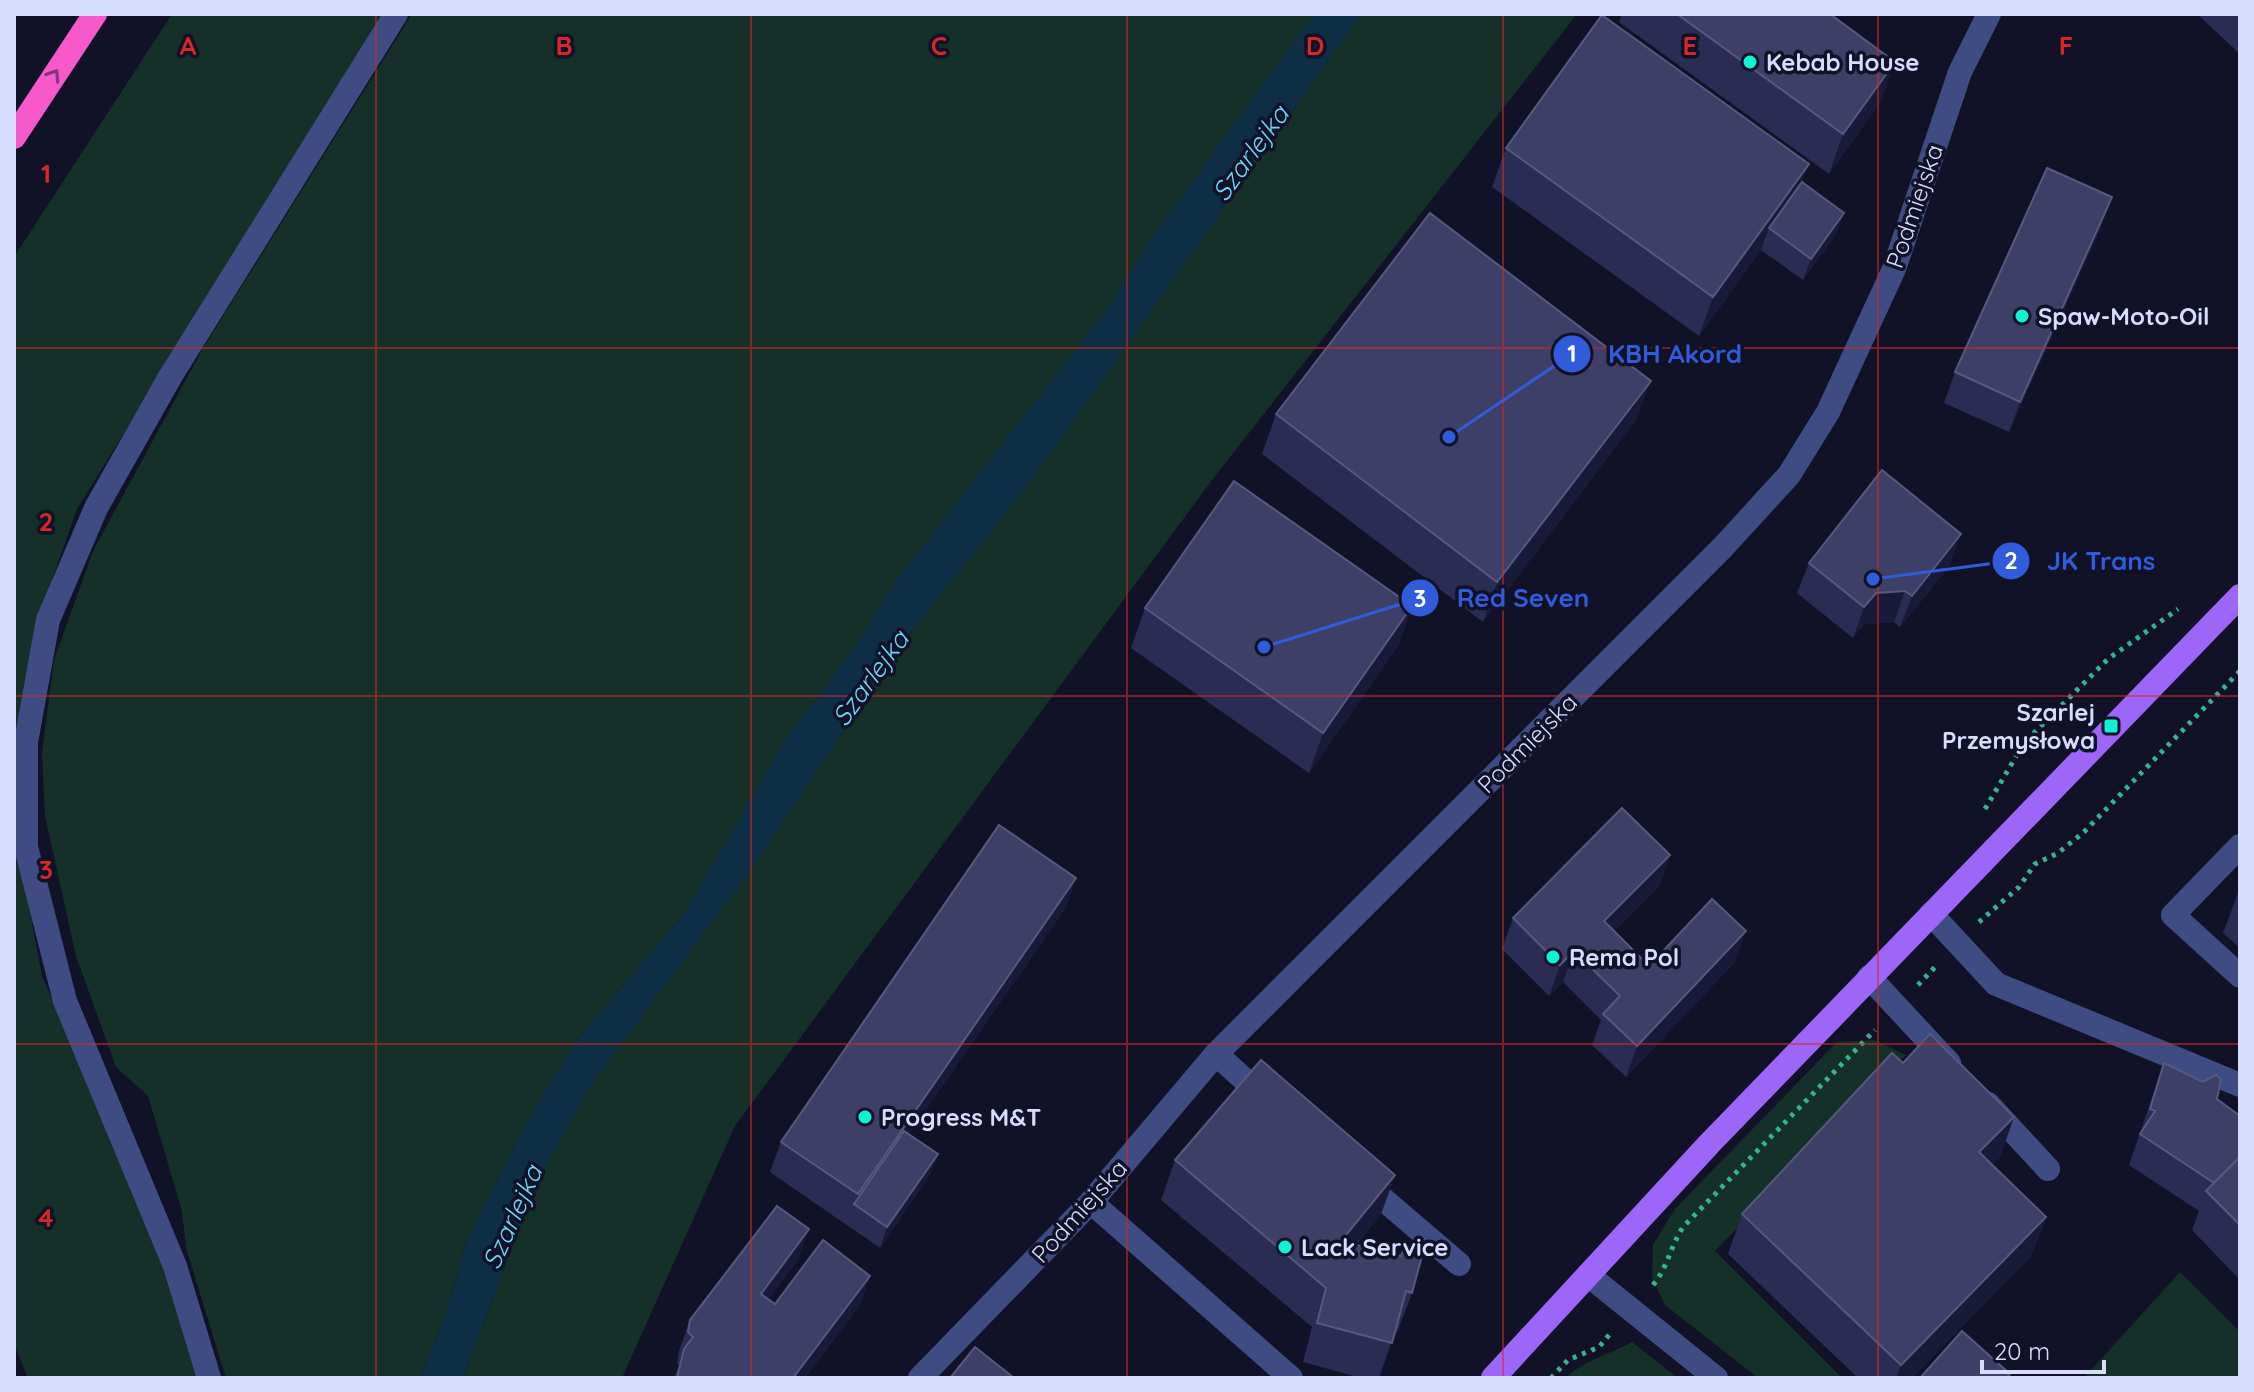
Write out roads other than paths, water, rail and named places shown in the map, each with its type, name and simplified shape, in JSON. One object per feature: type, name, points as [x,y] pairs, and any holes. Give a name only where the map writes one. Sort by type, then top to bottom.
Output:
[{"type":"highway","points":[[14,137],[95,14]]},
{"type":"main road","points":[[1493,1378],[1869,977],[2240,596]]},
{"type":"street","points":[[209,1378],[175,1266],[65,1001],[26,847],[26,742],[48,620],[96,508],[170,377],[396,14]]},
{"type":"street","name":"Podmiejska","points":[[920,1378],[1091,1202],[1216,1054],[1724,546],[1789,475],[1828,412],[1894,269],[1960,72],[1989,14]]},
{"type":"street","points":[[2240,846],[2173,915],[2240,976]]},
{"type":"street","points":[[1931,914],[1996,984],[2240,1085]]},
{"type":"street","points":[[1869,977],[2048,1169]]},
{"type":"street","points":[[1216,1054],[1281,1112]]},
{"type":"street","points":[[1340,1162],[1459,1264]]},
{"type":"street","points":[[1091,1202],[1291,1378]]},
{"type":"street","points":[[1588,1275],[1716,1378]]},
{"type":"water","name":"Szarlejka","points":[[1314,14],[1361,14],[1028,485],[906,638],[753,867],[592,1083],[535,1186],[463,1378],[420,1378],[447,1311],[467,1239],[526,1124],[578,1038],[683,915],[786,739],[853,650],[899,577],[1114,300],[1148,243]]},
{"type":"place","name":"Kebab House","points":[[1750,62]]},
{"type":"place","name":"Spaw-Moto-Oil","points":[[2022,316]]},
{"type":"place","name":"KBH Akord","points":[[1449,437]]},
{"type":"place","name":"JK Trans","points":[[1873,579]]},
{"type":"place","name":"Red Seven","points":[[1264,647]]},
{"type":"place","name":"Szarlej Przemysłowa","points":[[2111,726]]},
{"type":"place","name":"Rema Pol","points":[[1553,957]]},
{"type":"place","name":"Progress M&T","points":[[865,1117]]},
{"type":"place","name":"Lack Service","points":[[1285,1247]]}]
